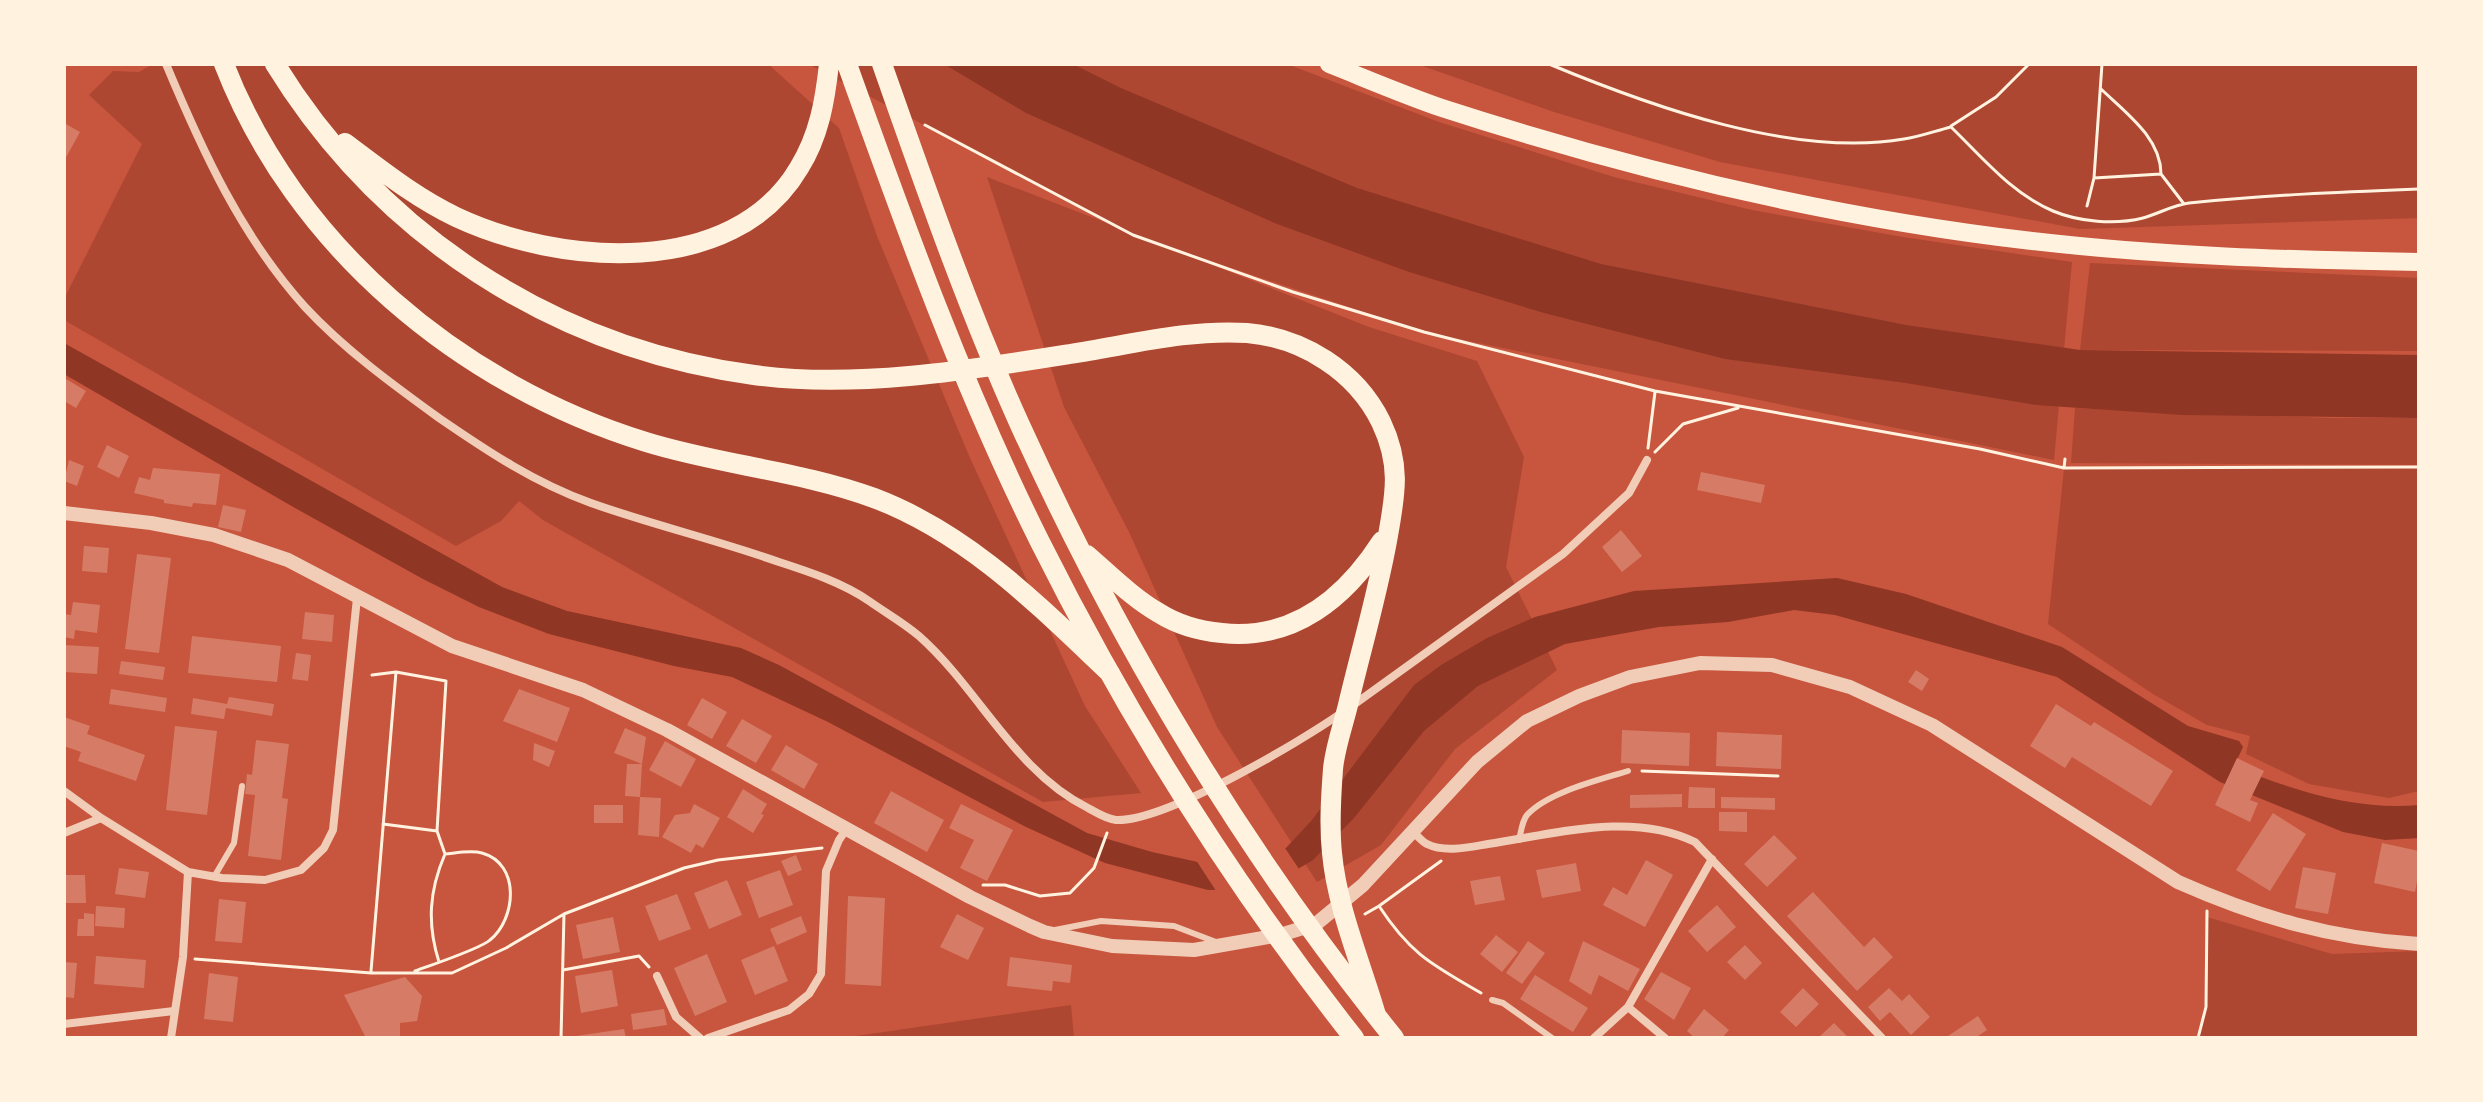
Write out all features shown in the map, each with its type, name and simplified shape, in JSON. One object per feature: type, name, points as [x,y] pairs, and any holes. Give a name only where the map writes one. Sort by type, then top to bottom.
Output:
[{"type":"highway","points":[[224,64],[269,155],[300,200],[361,272],[439,340],[538,399],[632,437],[874,498],[932,525],[1005,574],[1110,673]]},
{"type":"highway","points":[[275,64],[345,157],[406,219],[465,266],[516,298],[577,327],[635,349],[696,365],[771,377],[817,380],[971,368],[1201,333],[1249,333],[1286,341],[1322,357],[1356,383],[1379,419],[1393,453],[1396,501],[1378,594],[1333,763],[1332,855],[1365,994]]},
{"type":"highway","points":[[312,117],[394,181],[456,217],[494,233],[583,252],[642,254],[711,239],[743,223],[771,202],[798,171],[813,142],[822,113],[829,64]]},
{"type":"highway","points":[[847,64],[933,299],[1040,541],[1143,730],[1255,904],[1354,1038]]},
{"type":"highway","points":[[882,64],[968,302],[1020,425],[1080,549],[1174,719],[1284,890],[1365,994],[1394,1038]]},
{"type":"highway","points":[[1080,549],[1160,614],[1181,625],[1237,635],[1290,626],[1317,612],[1339,595],[1366,565],[1389,530]]},
{"type":"main road","points":[[1329,64],[1440,107],[1598,155],[1753,193],[1904,222],[2030,241],[2123,250],[2303,260],[2419,262]]},
{"type":"street","points":[[166,64],[199,142],[265,256],[305,307],[350,350],[490,453],[538,480],[589,503],[815,574],[863,597],[918,636],[962,682],[1036,770],[1067,798],[1111,820],[1153,813],[1171,806],[1228,779],[1323,726],[1563,554],[1629,493],[1647,460]]},
{"type":"street","points":[[64,513],[151,523],[214,535],[288,560],[452,646],[583,690],[639,717],[970,897],[1044,932],[1117,946],[1194,950],[1280,935],[1316,924],[1363,885],[1477,762],[1527,721],[1579,696],[1630,677],[1700,663],[1772,665],[1850,687],[1932,725],[2178,882],[2293,926],[2352,938],[2419,944]]},
{"type":"street","points":[[64,791],[188,872],[265,880],[288,875],[312,862],[329,841],[333,830],[357,598]]},
{"type":"street","points":[[64,833],[101,818]]},
{"type":"street","points":[[1413,832],[1427,844],[1457,849],[1580,830],[1652,827],[1675,832],[1695,842],[1882,1038]]},
{"type":"street","points":[[708,1038],[789,1010],[809,994],[821,974],[826,871],[846,830]]},
{"type":"street","points":[[1594,1038],[1628,1007],[1712,859]]},
{"type":"street","points":[[171,1038],[183,957],[188,872]]},
{"type":"street","points":[[657,976],[676,1017],[700,1038]]},
{"type":"street","points":[[1628,1007],[1665,1038]]},
{"type":"street","points":[[64,1024],[174,1011]]},
{"type":"lane","points":[[1519,840],[1525,817],[1547,801],[1588,783],[1628,771]]},
{"type":"lane","points":[[214,877],[234,843],[242,786]]},
{"type":"lane","points":[[1044,932],[1101,921],[1174,926],[1223,945]]},
{"type":"lane","points":[[1492,1000],[1503,1003],[1552,1038]]},
{"type":"path","points":[[1549,64],[1612,90],[1688,115],[1771,135],[1854,143],[1904,139],[1951,127],[1996,97],[2029,64]]},
{"type":"path","points":[[2087,206],[2094,178],[2102,64]]},
{"type":"path","points":[[2101,89],[2153,142],[2161,159],[2161,174],[2184,204]]},
{"type":"path","points":[[916,120],[1133,235],[1293,292],[1424,332],[1655,391],[1980,449],[2064,468],[2419,467]]},
{"type":"path","points":[[1951,127],[2029,199],[2055,212],[2096,222],[2141,219],[2184,204],[2299,193],[2419,189]]},
{"type":"path","points":[[2094,178],[2161,174]]},
{"type":"path","points":[[1647,460],[1655,391]]},
{"type":"path","points":[[1647,460],[1683,424],[1742,407]]},
{"type":"path","points":[[2064,468],[2065,459]]},
{"type":"path","points":[[371,973],[396,672]]},
{"type":"path","points":[[372,675],[396,672],[446,681],[437,831],[445,854],[436,876],[430,933],[439,962]]},
{"type":"path","points":[[1628,771],[1778,776]]},
{"type":"path","points":[[383,824],[437,831]]},
{"type":"path","points":[[970,897],[981,885],[1005,885],[1040,896],[1070,893],[1094,868],[1107,835]]},
{"type":"path","points":[[183,957],[371,973],[452,973],[506,948],[564,914],[684,868],[718,860],[836,847]]},
{"type":"path","points":[[1457,849],[1379,906],[1398,935],[1422,958],[1492,1000]]},
{"type":"path","points":[[412,973],[489,941],[507,918],[511,902],[510,884],[501,865],[483,853],[445,854]]},
{"type":"path","points":[[2198,1038],[2206,1007],[2207,895]]},
{"type":"path","points":[[561,1038],[564,914]]},
{"type":"path","points":[[562,970],[639,956],[657,976]]},
{"type":"shaded area","points":[[153,64],[768,64],[839,128],[877,236],[970,458],[1085,706],[1141,793],[1043,802],[543,520],[519,501],[501,521],[456,546],[64,320],[64,299],[142,144],[89,95],[113,71],[139,72]]},
{"type":"shaded area","points":[[808,64],[1287,64],[1439,122],[1614,177],[1752,210],[1903,237],[2072,262],[2054,460],[1424,332],[1162,245],[1369,327],[1477,361],[1524,457],[1506,567],[1557,670],[1455,749],[1381,845],[1317,882],[1217,727],[1129,532],[1064,407],[987,177],[1120,228]]},
{"type":"shaded area","points":[[944,64],[1073,64],[1121,88],[1357,188],[1601,264],[1906,325],[2080,350],[2419,355],[2419,418],[2182,415],[2036,405],[1906,383],[1725,359],[1544,313],[1409,272],[1277,224],[1026,113]]},
{"type":"shaded area","points":[[1417,64],[2419,64],[2419,218],[2080,229],[1720,162],[1554,112]]},
{"type":"shaded area","points":[[2090,263],[2419,278],[2419,351],[2080,350]]},
{"type":"shaded area","points":[[64,343],[502,587],[567,611],[741,648],[779,665],[1087,833],[1207,864],[1239,863],[1286,848],[1312,820],[1414,685],[1487,638],[1535,617],[1634,591],[1837,578],[1906,594],[2062,647],[2188,726],[2239,741],[2243,747],[2234,766],[2256,775],[2348,802],[2419,805],[2419,838],[2385,840],[2343,832],[2220,782],[2057,677],[1835,615],[1794,610],[1728,622],[1659,627],[1565,644],[1478,686],[1424,731],[1354,818],[1313,860],[1264,889],[1208,890],[1105,863],[1026,827],[828,722],[732,677],[674,666],[549,634],[479,607],[295,508],[64,374]]},
{"type":"shaded area","points":[[2075,408],[2329,418],[2419,418],[2419,465],[2071,463]]},
{"type":"shaded area","points":[[2064,468],[2419,468],[2419,791],[2389,798],[2309,784],[2246,754],[2250,736],[2207,725],[2153,694],[2048,624]]},
{"type":"shaded area","points":[[2207,917],[2332,954],[2419,951],[2419,1038],[2198,1038],[2206,1007]]},
{"type":"shaded area","points":[[1071,1005],[1074,1038],[847,1038],[849,1037]]},
{"type":"pier","points":[[1283,845],[1301,872],[1264,893],[1218,894],[1194,857],[1238,860]]},
{"type":"building","points":[[64,123],[80,132],[64,161]]},
{"type":"building","points":[[66,379],[86,391],[76,408],[64,401]]},
{"type":"building","points":[[107,445],[129,456],[119,478],[97,467]]},
{"type":"building","points":[[69,460],[84,466],[77,486],[64,481]]},
{"type":"building","points":[[153,468],[220,474],[216,505],[193,503],[192,507],[164,503],[164,500],[134,493],[139,477],[150,480]]},
{"type":"building","points":[[1701,472],[1765,485],[1761,503],[1697,490]]},
{"type":"building","points":[[223,505],[246,510],[241,532],[218,527]]},
{"type":"building","points":[[1621,530],[1642,556],[1622,572],[1602,547]]},
{"type":"building","points":[[84,546],[109,548],[107,573],[82,571]]},
{"type":"building","points":[[137,554],[171,558],[159,653],[125,649]]},
{"type":"building","points":[[73,602],[100,605],[97,633],[75,630],[74,639],[64,637],[64,614],[71,615]]},
{"type":"building","points":[[305,612],[334,615],[332,642],[302,639]]},
{"type":"building","points":[[192,636],[281,646],[277,682],[188,673]]},
{"type":"building","points":[[64,645],[99,647],[97,674],[64,672]]},
{"type":"building","points":[[296,653],[311,655],[308,681],[292,679]]},
{"type":"building","points":[[121,661],[165,667],[163,680],[119,674]]},
{"type":"building","points":[[1916,670],[1929,679],[1922,691],[1908,682]]},
{"type":"building","points":[[111,689],[167,698],[165,712],[109,704]]},
{"type":"building","points":[[519,689],[570,708],[557,742],[503,721]]},
{"type":"building","points":[[229,697],[274,704],[272,716],[226,708],[224,719],[191,714],[193,698],[227,704]]},
{"type":"building","points":[[702,698],[727,712],[712,739],[687,725]]},
{"type":"building","points":[[2056,704],[2091,726],[2094,722],[2173,771],[2151,806],[2072,757],[2065,768],[2030,746]]},
{"type":"building","points":[[64,717],[90,726],[87,734],[145,755],[136,781],[78,761],[81,752],[64,746]]},
{"type":"building","points":[[742,719],[772,736],[756,763],[726,746]]},
{"type":"building","points":[[175,726],[217,731],[207,815],[166,810]]},
{"type":"building","points":[[625,728],[646,737],[642,764],[614,753]]},
{"type":"building","points":[[1622,730],[1690,733],[1689,766],[1621,763]]},
{"type":"building","points":[[1717,732],[1782,735],[1781,769],[1716,766]]},
{"type":"building","points":[[256,740],[289,744],[282,798],[288,799],[281,860],[248,856],[255,795],[245,794],[247,774],[252,775]]},
{"type":"building","points":[[665,741],[696,759],[681,787],[649,770]]},
{"type":"building","points":[[534,743],[555,751],[549,767],[533,760]]},
{"type":"building","points":[[786,745],[818,764],[804,789],[771,770]]},
{"type":"building","points":[[2237,758],[2264,771],[2250,800],[2258,803],[2250,822],[2215,805]]},
{"type":"building","points":[[627,764],[642,764],[640,797],[625,796]]},
{"type":"building","points":[[1689,787],[1715,788],[1715,808],[1688,808]]},
{"type":"building","points":[[743,789],[767,804],[753,833],[727,817]]},
{"type":"building","points":[[891,791],[944,820],[927,852],[874,823]]},
{"type":"building","points":[[1682,794],[1682,807],[1630,808],[1630,795]]},
{"type":"building","points":[[640,797],[661,798],[659,837],[638,835]]},
{"type":"building","points":[[1721,797],[1775,798],[1775,810],[1721,808]]},
{"type":"building","points":[[694,804],[720,818],[703,848],[696,844],[691,853],[662,837],[675,815],[690,813]]},
{"type":"building","points":[[961,804],[1013,830],[987,881],[960,868],[974,840],[949,828]]},
{"type":"building","points":[[594,805],[623,805],[623,823],[594,823]]},
{"type":"building","points":[[1719,812],[1747,812],[1747,832],[1719,831]]},
{"type":"building","points":[[2273,813],[2306,834],[2270,891],[2236,870]]},
{"type":"building","points":[[1774,835],[1797,858],[1767,887],[1744,864]]},
{"type":"building","points":[[2382,843],[2419,851],[2415,892],[2374,883]]},
{"type":"building","points":[[796,855],[802,870],[788,876],[781,861]]},
{"type":"building","points":[[1646,860],[1673,875],[1645,927],[1603,905],[1613,887],[1627,895]]},
{"type":"building","points":[[1576,863],[1581,891],[1542,898],[1536,870]]},
{"type":"building","points":[[2303,867],[2336,873],[2328,914],[2295,908]]},
{"type":"building","points":[[119,868],[149,872],[145,898],[115,894]]},
{"type":"building","points":[[780,870],[793,905],[759,918],[746,882]]},
{"type":"building","points":[[64,875],[85,875],[86,903],[64,903]]},
{"type":"building","points":[[1500,876],[1505,900],[1475,905],[1470,881]]},
{"type":"building","points":[[727,880],[742,915],[709,929],[694,893]]},
{"type":"building","points":[[1813,892],[1864,947],[1874,937],[1893,957],[1857,991],[1787,916]]},
{"type":"building","points":[[677,894],[691,929],[659,941],[645,906]]},
{"type":"building","points":[[848,896],[885,898],[881,986],[845,984]]},
{"type":"building","points":[[219,899],[246,902],[242,943],[215,941]]},
{"type":"building","points":[[1717,905],[1736,927],[1707,952],[1688,931]]},
{"type":"building","points":[[96,906],[125,908],[124,928],[95,926]]},
{"type":"building","points":[[84,913],[94,914],[94,936],[77,936],[78,919],[84,919]]},
{"type":"building","points":[[957,914],[984,928],[968,960],[940,947]]},
{"type":"building","points":[[801,916],[807,932],[777,945],[770,929]]},
{"type":"building","points":[[613,917],[620,952],[583,959],[576,925]]},
{"type":"building","points":[[1496,935],[1518,952],[1502,972],[1480,954]]},
{"type":"building","points":[[1528,941],[1545,953],[1522,984],[1506,973]]},
{"type":"building","points":[[1583,941],[1640,969],[1628,991],[1599,975],[1591,995],[1569,981]]},
{"type":"building","points":[[1745,945],[1762,963],[1745,980],[1727,962]]},
{"type":"building","points":[[774,946],[788,981],[755,995],[741,960]]},
{"type":"building","points":[[707,954],[727,1002],[695,1016],[674,968]]},
{"type":"building","points":[[96,956],[146,960],[144,988],[94,984]]},
{"type":"building","points":[[1010,957],[1072,965],[1070,983],[1053,981],[1052,991],[1007,986]]},
{"type":"building","points":[[64,962],[77,963],[74,998],[64,997]]},
{"type":"building","points":[[612,970],[618,1006],[581,1013],[575,976]]},
{"type":"building","points":[[1661,972],[1691,988],[1674,1020],[1644,999]]},
{"type":"building","points":[[209,973],[238,977],[233,1022],[204,1019]]},
{"type":"building","points":[[1535,975],[1588,1008],[1573,1032],[1520,999]]},
{"type":"building","points":[[405,977],[422,996],[417,1021],[400,1023],[400,1038],[366,1038],[344,995]]},
{"type":"building","points":[[1803,988],[1819,1004],[1796,1027],[1780,1012]]},
{"type":"building","points":[[1889,988],[1902,1001],[1909,994],[1930,1017],[1911,1035],[1890,1012],[1880,1021],[1868,1007]]},
{"type":"building","points":[[664,1009],[667,1025],[633,1030],[631,1014]]},
{"type":"building","points":[[1704,1009],[1729,1030],[1722,1038],[1695,1038],[1687,1031]]},
{"type":"building","points":[[1978,1016],[1987,1030],[1975,1038],[1945,1038]]},
{"type":"building","points":[[1834,1023],[1849,1038],[1818,1038]]},
{"type":"building","points":[[624,1029],[626,1038],[576,1038],[576,1036]]}]
